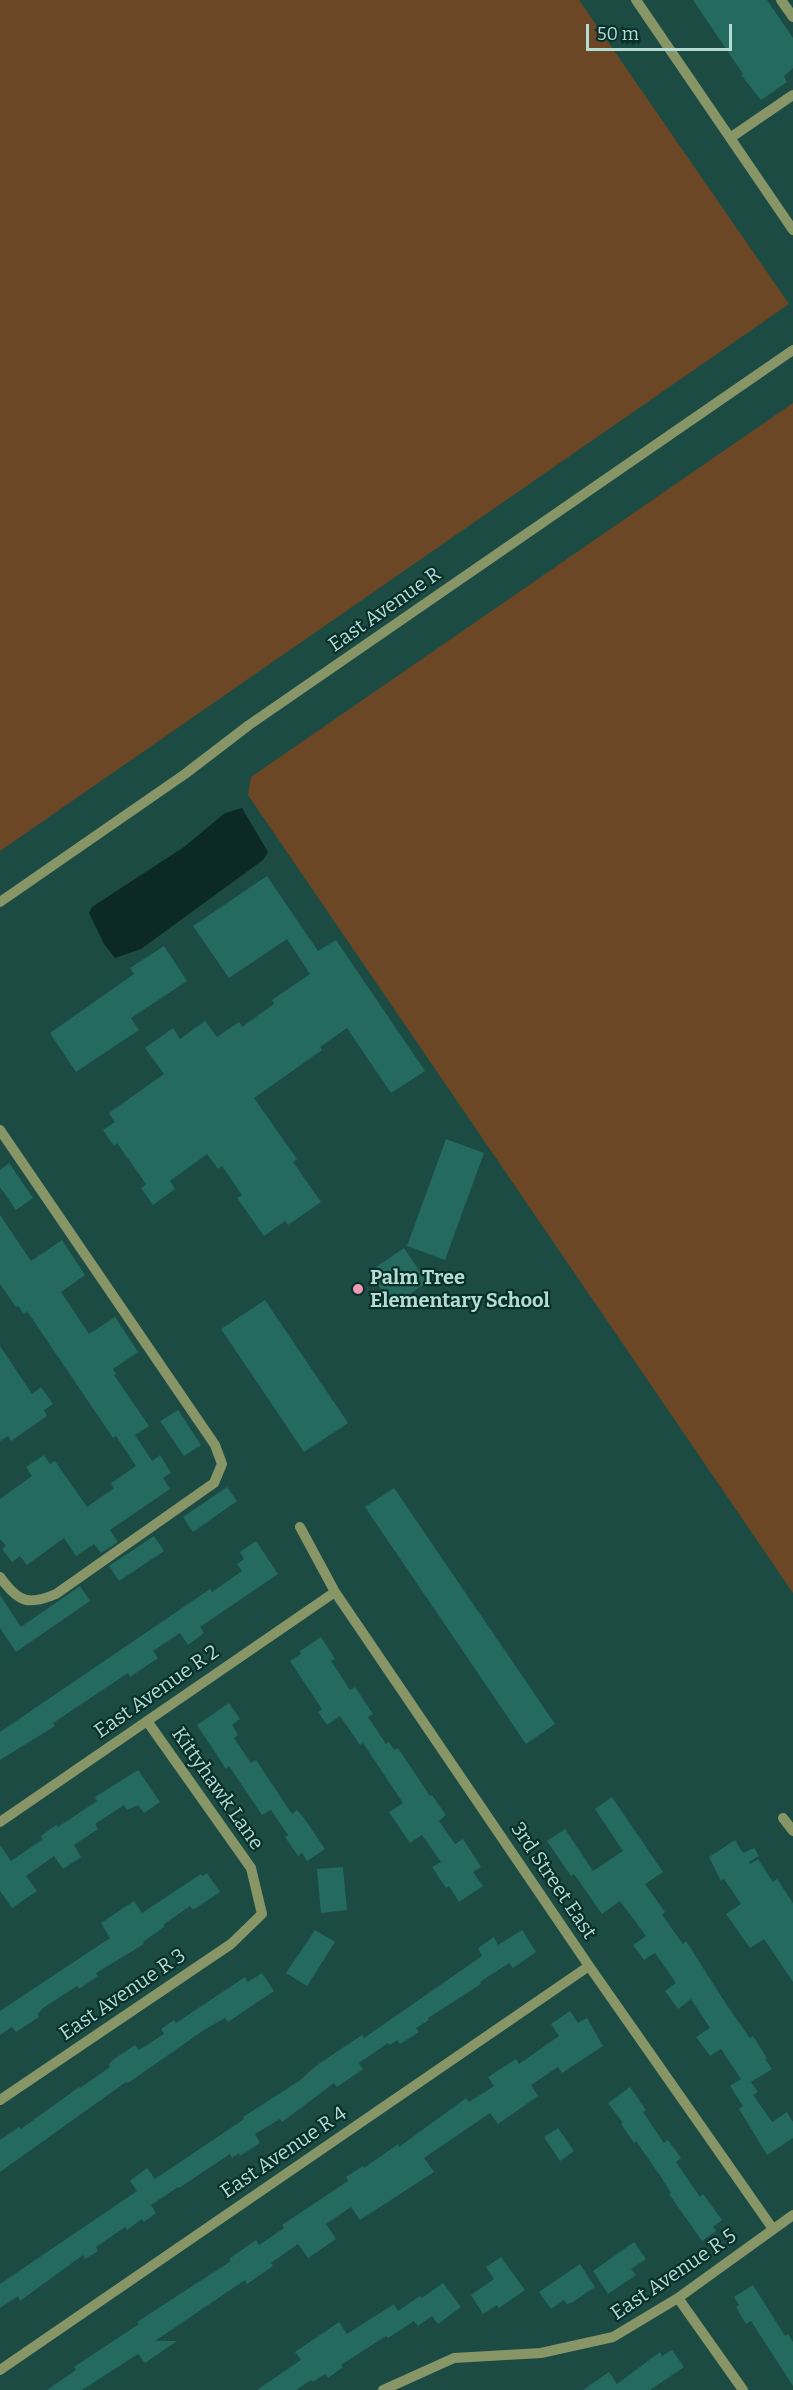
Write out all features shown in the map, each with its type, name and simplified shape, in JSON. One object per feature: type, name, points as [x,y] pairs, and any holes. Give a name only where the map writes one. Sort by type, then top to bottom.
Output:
[{"type":"street","points":[[636,0],[793,230]]},
{"type":"street","points":[[781,0],[793,17]]},
{"type":"street","points":[[730,138],[793,95]]},
{"type":"street","name":"East Avenue R","points":[[0,902],[185,774],[259,718],[793,350]]},
{"type":"street","points":[[0,1130],[215,1445],[222,1464],[214,1484],[56,1594],[39,1601],[23,1601],[9,1589],[0,1577]]},
{"type":"street","name":"3rd Street East","points":[[300,1527],[335,1592],[589,1966],[773,2229]]},
{"type":"street","name":"East Avenue R 2","points":[[0,1822],[335,1592]]},
{"type":"street","name":"Kittyhawk Lane","points":[[147,1721],[251,1868],[262,1914]]},
{"type":"street","points":[[783,1818],[793,1831]]},
{"type":"street","name":"East Avenue R 3","points":[[0,2100],[231,1944],[262,1914]]},
{"type":"street","name":"East Avenue R 4","points":[[0,2370],[589,1966]]},
{"type":"street","points":[[773,2229],[793,2215]]},
{"type":"street","name":"East Avenue R 5","points":[[383,2390],[454,2358],[541,2353],[613,2337],[678,2298],[773,2229]]},
{"type":"street","points":[[678,2298],[743,2390]]},
{"type":"shaded area","points":[[0,0],[579,0],[789,304],[0,851]]},
{"type":"shaded area","points":[[793,403],[793,1593],[248,795],[251,777]]},
{"type":"water","points":[[242,808],[268,852],[263,860],[141,949],[115,958],[104,944],[89,913],[92,907],[184,847],[225,813]]},
{"type":"building","points":[[693,0],[767,0],[793,38],[793,68],[784,76],[787,82],[761,100],[741,75],[743,74]]},
{"type":"building","points":[[267,876],[318,951],[336,940],[425,1071],[391,1093],[347,1028],[320,1047],[322,1050],[254,1098],[297,1159],[293,1162],[321,1202],[288,1225],[285,1221],[264,1236],[237,1198],[242,1195],[222,1166],[218,1169],[207,1154],[170,1181],[175,1189],[153,1205],[141,1188],[146,1184],[117,1143],[114,1146],[103,1130],[115,1122],[109,1113],[164,1074],[145,1048],[173,1028],[180,1039],[205,1021],[217,1037],[239,1022],[242,1027],[274,1004],[272,1000],[310,974],[287,939],[229,978],[193,926]]},
{"type":"building","points":[[164,946],[187,981],[131,1018],[139,1030],[76,1072],[50,1033],[134,974],[130,968]]},
{"type":"building","points":[[446,1139],[484,1153],[445,1260],[407,1246]]},
{"type":"building","points":[[9,1163],[33,1198],[16,1210],[0,1187],[0,1170]]},
{"type":"building","points":[[0,1215],[31,1261],[62,1240],[85,1275],[61,1292],[89,1334],[115,1317],[138,1352],[113,1369],[116,1374],[114,1375],[149,1426],[135,1435],[152,1461],[160,1455],[171,1473],[163,1478],[170,1489],[110,1530],[118,1542],[101,1553],[94,1544],[76,1556],[64,1538],[27,1565],[20,1556],[12,1562],[2,1549],[6,1546],[0,1539],[0,1499],[32,1476],[26,1467],[44,1455],[50,1464],[55,1461],[87,1507],[114,1488],[111,1483],[136,1466],[116,1436],[113,1438],[27,1311],[24,1314],[18,1306],[16,1307],[0,1284]]},
{"type":"building","points":[[404,1248],[427,1282],[393,1306],[369,1272]]},
{"type":"building","points":[[265,1300],[348,1423],[304,1452],[221,1329]]},
{"type":"building","points":[[0,1346],[32,1394],[41,1387],[53,1404],[44,1410],[47,1416],[11,1441],[8,1436],[0,1441]]},
{"type":"building","points":[[178,1410],[201,1445],[184,1456],[160,1421]]},
{"type":"building","points":[[227,1487],[237,1501],[193,1532],[183,1517]]},
{"type":"building","points":[[394,1488],[555,1724],[526,1744],[365,1507]]},
{"type":"building","points":[[154,1536],[164,1551],[119,1581],[109,1566]]},
{"type":"building","points":[[256,1541],[278,1574],[200,1627],[204,1633],[188,1645],[180,1633],[153,1651],[158,1658],[130,1677],[128,1673],[53,1723],[55,1726],[0,1760],[0,1732],[210,1589],[212,1592],[242,1571],[237,1564],[244,1559],[240,1552]]},
{"type":"building","points":[[80,1586],[90,1601],[16,1652],[0,1628],[0,1595],[21,1627]]},
{"type":"building","points":[[321,1637],[335,1659],[331,1661],[350,1690],[355,1687],[373,1714],[368,1717],[386,1744],[389,1742],[394,1750],[398,1748],[430,1796],[432,1795],[446,1815],[439,1821],[455,1844],[463,1839],[481,1867],[473,1872],[483,1886],[459,1902],[449,1886],[446,1888],[432,1867],[441,1862],[422,1835],[410,1843],[389,1812],[403,1803],[363,1743],[360,1745],[340,1716],[327,1725],[318,1712],[322,1709],[290,1661]]},
{"type":"building","points":[[229,1703],[240,1719],[232,1725],[238,1735],[234,1738],[251,1763],[256,1760],[292,1814],[297,1810],[304,1818],[325,1849],[307,1861],[302,1853],[298,1856],[285,1837],[288,1835],[271,1810],[262,1815],[229,1766],[226,1769],[197,1725]]},
{"type":"building","points":[[138,1770],[160,1802],[144,1813],[138,1805],[127,1810],[124,1805],[95,1824],[98,1829],[74,1845],[81,1857],[63,1869],[54,1856],[26,1876],[37,1891],[12,1908],[0,1891],[0,1845],[11,1861],[43,1839],[41,1836],[56,1825],[58,1827],[97,1801],[95,1797]]},
{"type":"building","points":[[612,1797],[663,1872],[645,1884],[665,1912],[662,1915],[683,1944],[686,1941],[726,2004],[750,2038],[753,2036],[772,2069],[751,2082],[758,2092],[753,2095],[772,2122],[787,2112],[793,2122],[793,2138],[767,2155],[739,2109],[743,2106],[730,2086],[741,2079],[721,2049],[710,2056],[696,2037],[710,2028],[691,1999],[678,2009],[665,1991],[676,1983],[655,1953],[644,1960],[633,1945],[646,1936],[620,1901],[602,1914],[574,1874],[571,1876],[547,1841],[565,1829],[593,1871],[623,1851],[595,1809]]},
{"type":"building","points":[[735,1840],[743,1853],[754,1848],[759,1856],[749,1862],[750,1864],[758,1859],[773,1882],[777,1879],[793,1903],[793,1982],[764,1939],[750,1948],[726,1914],[741,1904],[724,1879],[721,1881],[709,1857]]},
{"type":"building","points":[[343,1867],[347,1910],[321,1913],[317,1869]]},
{"type":"building","points":[[207,1873],[220,1892],[193,1910],[190,1906],[163,1925],[165,1926],[143,1942],[144,1944],[96,1973],[98,1976],[79,1989],[77,1986],[43,2008],[38,2014],[39,2017],[16,2032],[12,2027],[0,2035],[0,2011],[110,1938],[101,1923],[134,1901],[142,1913],[201,1874],[203,1876]]},
{"type":"building","points":[[315,1930],[335,1942],[307,1986],[286,1973]]},
{"type":"building","points":[[522,1930],[536,1952],[513,1968],[509,1963],[428,2018],[429,2020],[416,2028],[419,2032],[400,2044],[397,2040],[390,2045],[388,2043],[359,2063],[363,2069],[337,2087],[334,2083],[282,2122],[280,2119],[255,2134],[260,2143],[240,2156],[239,2153],[232,2158],[230,2154],[151,2205],[156,2213],[144,2222],[142,2219],[127,2230],[125,2227],[96,2247],[98,2251],[85,2259],[83,2255],[20,2301],[18,2296],[0,2308],[0,2284],[137,2191],[130,2181],[147,2168],[155,2179],[299,2081],[317,2065],[362,2035],[364,2038],[482,1956],[478,1948],[494,1937],[498,1945]]},
{"type":"building","points":[[262,1973],[274,1991],[228,2022],[225,2018],[204,2030],[128,2083],[126,2082],[0,2172],[0,2140],[19,2127],[21,2129],[110,2067],[109,2064],[114,2059],[135,2045],[139,2050],[164,2034],[161,2029],[174,2020],[176,2023],[245,1977],[248,1982]]},
{"type":"building","points":[[570,2011],[578,2023],[587,2018],[603,2046],[562,2073],[558,2067],[531,2085],[538,2096],[498,2124],[490,2113],[424,2158],[434,2172],[360,2220],[351,2207],[326,2224],[336,2239],[308,2258],[298,2244],[271,2263],[273,2266],[247,2284],[245,2280],[155,2341],[177,2341],[145,2363],[138,2354],[82,2390],[47,2390],[76,2370],[74,2367],[139,2324],[137,2322],[231,2261],[229,2259],[256,2240],[259,2245],[284,2228],[282,2225],[348,2181],[346,2177],[363,2166],[364,2168],[398,2144],[399,2147],[466,2098],[469,2102],[494,2086],[488,2077],[516,2059],[519,2064],[559,2036],[551,2024]]},
{"type":"building","points":[[630,2087],[646,2110],[643,2112],[664,2143],[668,2140],[681,2158],[676,2162],[700,2197],[703,2194],[722,2220],[713,2227],[716,2231],[702,2241],[669,2194],[671,2193],[661,2177],[636,2141],[634,2143],[608,2103]]},
{"type":"building","points":[[558,2128],[574,2151],[560,2161],[544,2137]]},
{"type":"building","points":[[634,2242],[646,2259],[631,2269],[636,2275],[608,2294],[593,2271]]},
{"type":"building","points":[[501,2257],[525,2290],[499,2308],[497,2305],[483,2314],[471,2295],[494,2279],[486,2267]]},
{"type":"building","points":[[580,2264],[595,2287],[573,2302],[567,2304],[564,2300],[551,2309],[539,2292]]},
{"type":"building","points":[[443,2283],[461,2307],[438,2324],[432,2316],[418,2326],[414,2321],[341,2365],[343,2367],[328,2378],[325,2374],[296,2390],[257,2390],[301,2360],[295,2352],[339,2322],[347,2334],[394,2304],[398,2311]]},
{"type":"building","points":[[753,2285],[785,2336],[788,2334],[793,2342],[793,2386],[751,2321],[746,2324],[736,2307],[739,2305],[734,2297]]},
{"type":"building","points":[[672,2350],[684,2367],[650,2390],[583,2390],[609,2372],[617,2384],[660,2352],[662,2356]]},
{"type":"place","name":"Palm Tree Elementary School","points":[[358,1289]]}]
